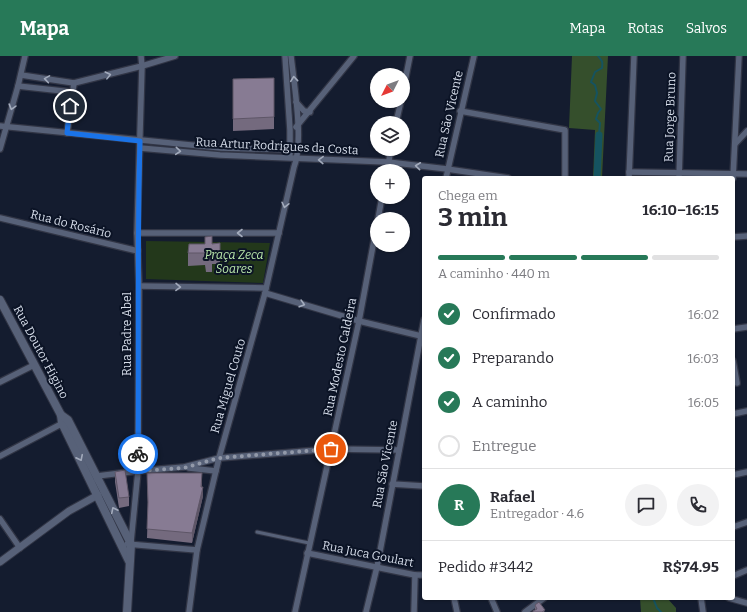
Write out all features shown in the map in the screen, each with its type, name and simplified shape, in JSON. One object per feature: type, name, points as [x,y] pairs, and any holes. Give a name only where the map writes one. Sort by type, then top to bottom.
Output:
[{"type":"main road","name":"Rua Doutor Higino","points":[[0,300],[64,420],[97,476],[131,544]]},
{"type":"main road","name":"Rua Doutor Higino","points":[[64,420],[129,561]]},
{"type":"main road","name":"Rua Padre Abel","points":[[127,612],[131,544]]},
{"type":"street","points":[[0,149],[25,56]]},
{"type":"street","name":"Rua Padre Abel","points":[[131,544],[138,471],[139,286],[137,233],[142,66],[141,56]]},
{"type":"street","points":[[21,75],[74,83],[175,56]]},
{"type":"street","points":[[285,56],[290,130],[290,159],[294,167]]},
{"type":"street","name":"Rua Miguel Couto","points":[[189,612],[197,550],[219,458],[266,291],[297,159],[298,126],[291,56]]},
{"type":"street","points":[[290,130],[298,126],[354,56]]},
{"type":"street","points":[[408,68],[410,56]]},
{"type":"street","name":"Rua São Vicente","points":[[446,176],[474,56]]},
{"type":"street","points":[[634,56],[629,175],[733,176],[747,174]]},
{"type":"street","name":"Rua Jorge Bruno","points":[[679,176],[683,56]]},
{"type":"street","points":[[733,176],[739,56]]},
{"type":"street","points":[[67,133],[74,83]]},
{"type":"street","points":[[18,86],[72,92]]},
{"type":"street","points":[[288,108],[292,110],[296,105],[304,111],[310,112]]},
{"type":"street","points":[[460,112],[565,130],[564,176]]},
{"type":"street","name":"Rua Artur Rodrigues da Costa","points":[[0,126],[221,148],[298,150]]},
{"type":"street","points":[[735,144],[747,131]]},
{"type":"street","name":"Rua Artur Rodrigues da Costa","points":[[140,148],[290,159],[388,162],[494,176]]},
{"type":"street","points":[[220,155],[221,148]]},
{"type":"street","points":[[290,150],[297,159]]},
{"type":"street","points":[[388,162],[389,156]]},
{"type":"street","name":"Rua do Rosário","points":[[0,218],[138,252]]},
{"type":"street","points":[[137,233],[279,233]]},
{"type":"street","points":[[735,237],[747,236]]},
{"type":"street","name":"Rua Modesto Caldeira","points":[[295,612],[359,321],[372,252]]},
{"type":"street","points":[[139,286],[266,291],[359,321],[421,336]]},
{"type":"street","points":[[735,329],[747,327]]},
{"type":"street","name":"Rua São Vicente","points":[[366,612],[422,331]]},
{"type":"street","points":[[0,382],[34,365]]},
{"type":"street","points":[[735,372],[737,383]]},
{"type":"street","points":[[735,414],[747,411]]},
{"type":"street","points":[[0,456],[64,420]]},
{"type":"street","points":[[184,468],[219,458],[331,449],[399,450]]},
{"type":"street","points":[[0,562],[69,511],[98,495],[97,476],[138,471],[184,468],[216,471]]},
{"type":"street","points":[[735,475],[747,472]]},
{"type":"street","points":[[392,484],[422,486]]},
{"type":"street","points":[[0,520],[20,548]]},
{"type":"street","points":[[735,526],[747,522]]},
{"type":"street","points":[[121,544],[197,550]]},
{"type":"street","name":"Rua Juca Goulart","points":[[307,553],[414,575],[422,575]]},
{"type":"street","points":[[735,575],[747,570]]},
{"type":"street","points":[[414,575],[414,612]]},
{"type":"street","points":[[454,600],[457,612]]},
{"type":"street","points":[[492,600],[497,612]]},
{"type":"street","points":[[525,612],[541,600]]},
{"type":"street","points":[[701,600],[703,612]]},
{"type":"street","points":[[735,600],[747,603]]},
{"type":"lane","points":[[257,532],[309,543]]},
{"type":"green space","points":[[572,56],[608,56],[602,176],[593,176],[595,130],[569,128]]},
{"type":"green space","name":"Praça Zeca Soares","points":[[146,241],[270,243],[263,283],[146,279]]},
{"type":"green space","points":[[640,600],[669,600],[676,608],[676,612],[641,612]]},
{"type":"building","points":[[274,78],[274,117],[233,119],[233,79]]},
{"type":"building","points":[[212,236],[212,244],[220,243],[220,251],[212,252],[212,260],[206,260],[205,253],[188,253],[189,244],[205,244],[205,237]]},
{"type":"building","points":[[125,470],[129,497],[119,498],[115,472]]},
{"type":"building","points":[[147,473],[202,473],[201,487],[203,487],[192,533],[147,529]]},
{"type":"building","points":[[539,602],[545,610],[542,612],[533,612],[537,609],[535,605]]},
{"type":"waterway","points":[[598,56],[602,61],[602,68],[595,72],[591,82],[595,85],[597,93],[595,101],[601,109],[596,119],[600,123],[599,135]]},
{"type":"waterway","points":[[597,176],[599,135]]},
{"type":"waterway","points":[[654,600],[657,608],[661,612]]},
{"type":"way so far","points":[[138,454],[138,471],[184,468],[219,458],[331,449]]},
{"type":"route","points":[[70,106],[67,133],[140,141],[137,233],[139,286],[138,454]]}]
